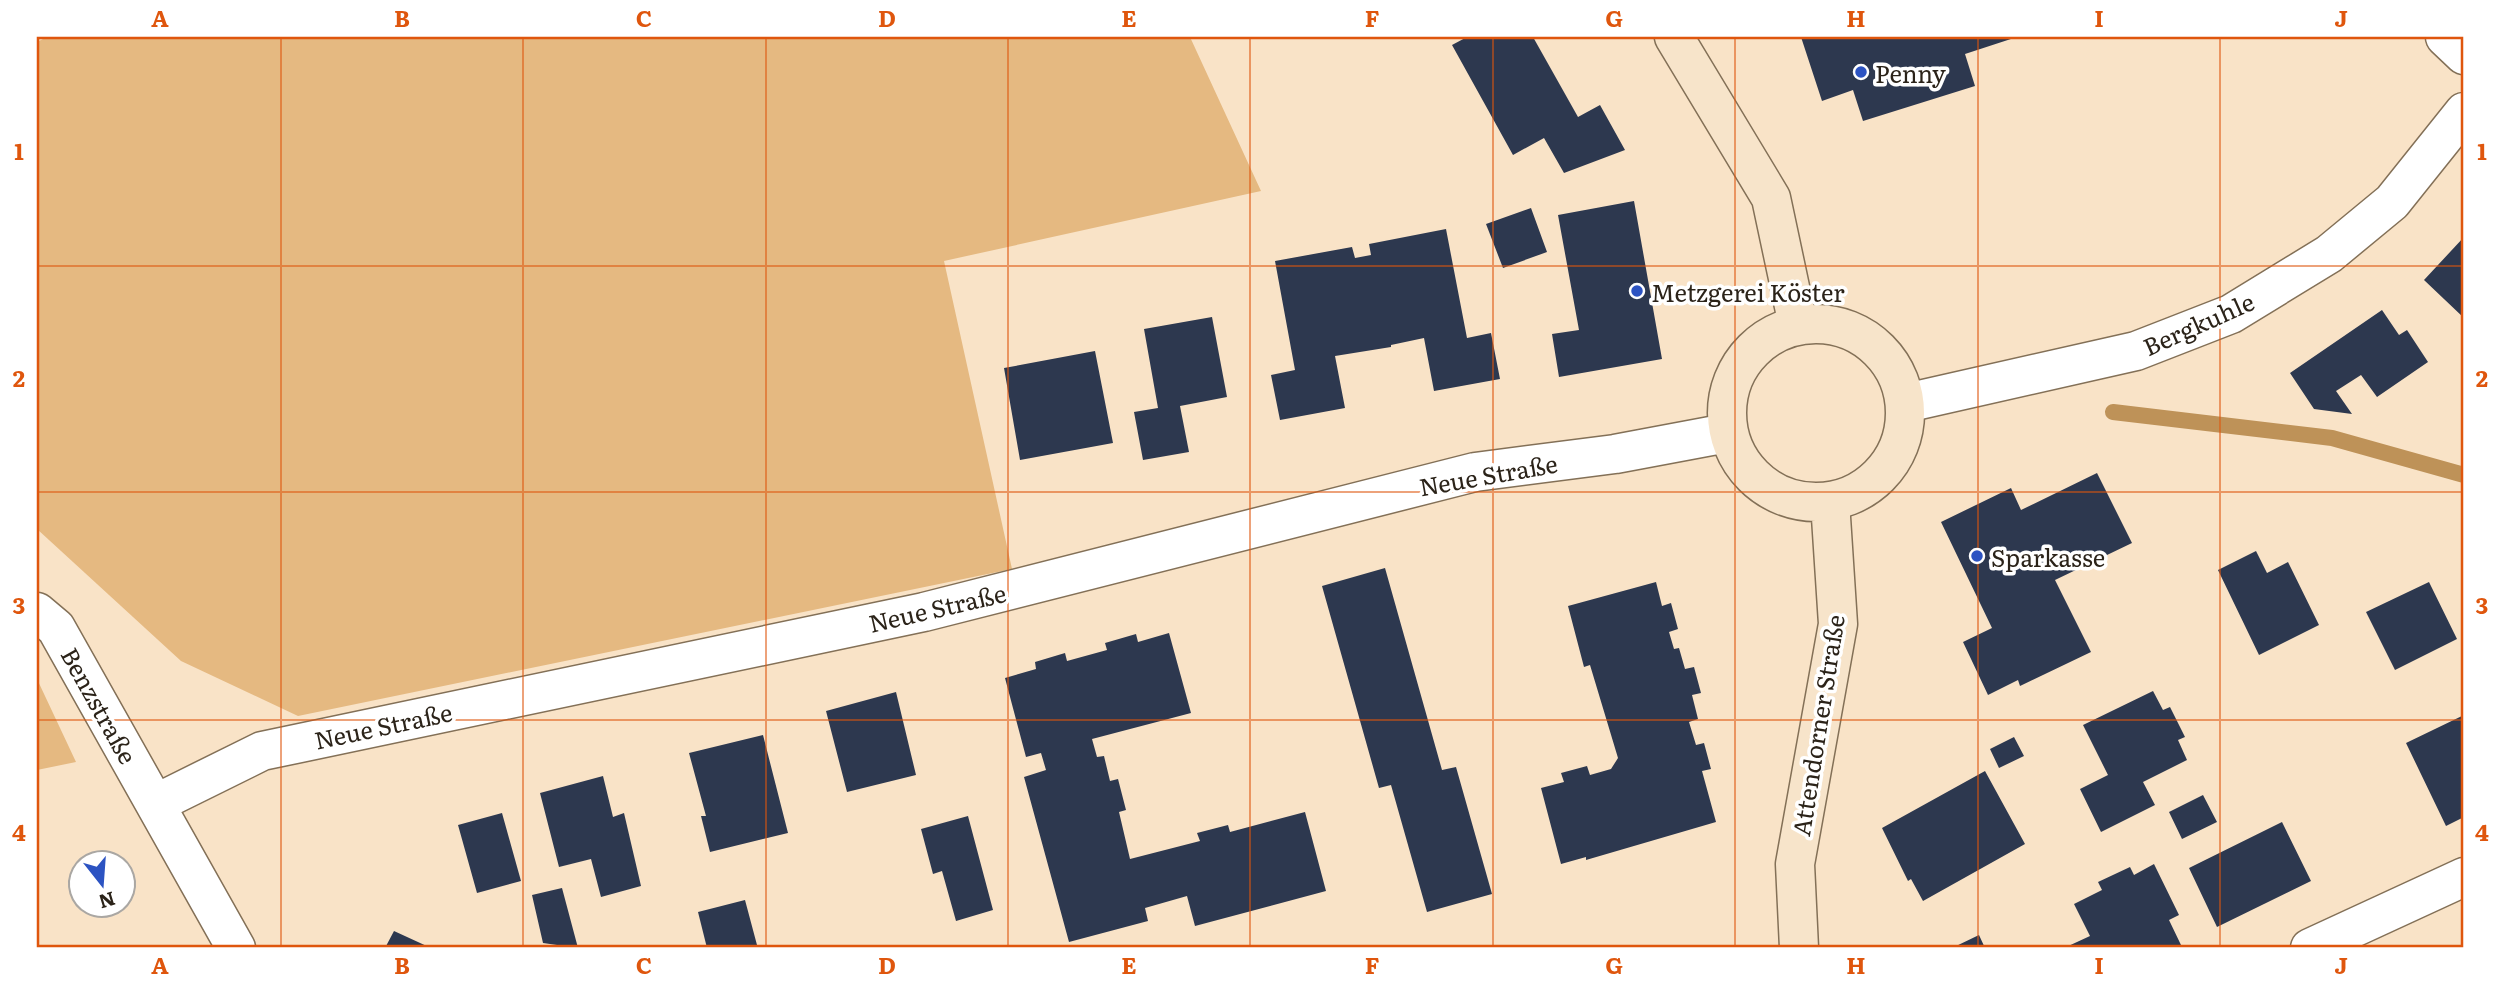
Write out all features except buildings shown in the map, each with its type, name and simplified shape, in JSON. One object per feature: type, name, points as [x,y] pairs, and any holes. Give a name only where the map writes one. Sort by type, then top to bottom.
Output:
[{"type":"street","points":[[1674,37],[1771,198],[1798,325]]},
{"type":"street","points":[[2445,37],[2464,55]]},
{"type":"street","name":"Bergkuhle","points":[[1906,403],[2136,351],[2231,314],[2329,254],[2392,202],[2464,112]]},
{"type":"street","points":[[1798,325],[1831,325],[1862,336],[1886,357],[1901,384],[1906,403],[1900,445],[1886,469],[1857,494],[1830,502],[1786,498],[1759,484],[1727,433],[1727,399],[1738,368],[1762,341],[1798,325]]},
{"type":"street","name":"Neue Straße","points":[[155,804],[262,751],[923,612],[1475,472],[1615,454],[1727,433]]},
{"type":"street","name":"Attendorner Straße","points":[[1799,948],[1795,864],[1838,624],[1830,502]]},
{"type":"street","name":"Benzstraße","points":[[37,612],[56,628],[236,948]]},
{"type":"street","points":[[2310,948],[2464,877]]},
{"type":"shaded area","points":[[47,37],[1190,37],[1261,191],[944,261],[1012,569],[298,716],[181,661],[37,529],[37,42]]},
{"type":"shaded area","points":[[37,679],[76,762],[37,770]]},
{"type":"waterway","points":[[2113,412],[2332,438],[2464,475]]},
{"type":"place","name":"Penny","points":[[1861,72]]},
{"type":"place","name":"Metzgerei Köster","points":[[1637,291]]},
{"type":"place","name":"Sparkasse","points":[[1977,556]]}]
